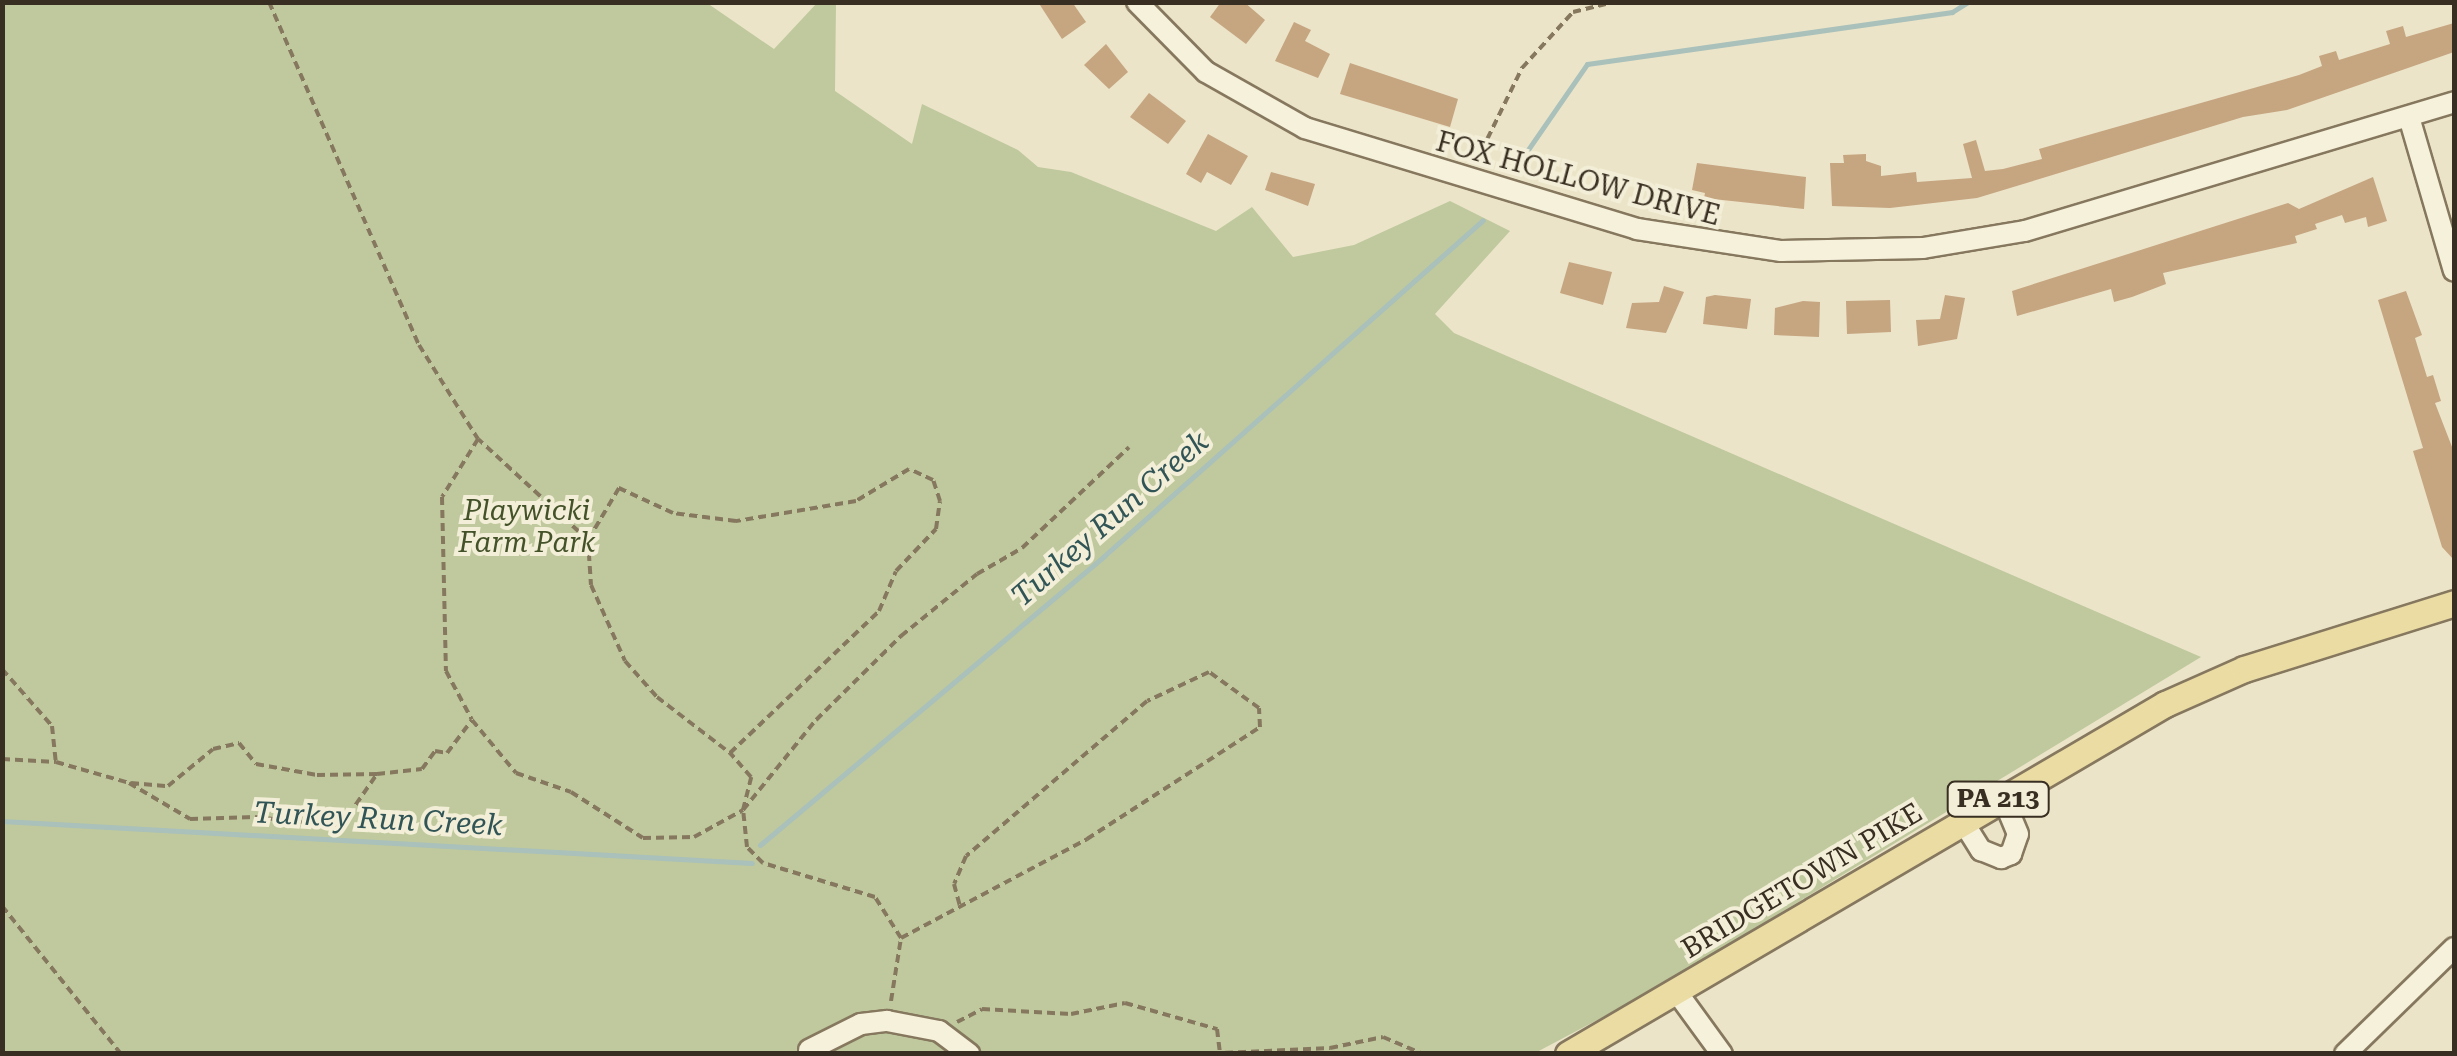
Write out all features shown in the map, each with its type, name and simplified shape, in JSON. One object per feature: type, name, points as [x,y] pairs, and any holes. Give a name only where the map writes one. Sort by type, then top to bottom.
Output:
[{"type":"main road","name":"BRIDGETOWN PIKE","points":[[1568,1054],[2002,796],[2166,704],[2244,669],[2454,603]]},
{"type":"street","name":"FOX HOLLOW DRIVE","points":[[1137,2],[1206,72],[1277,115],[1467,180],[1705,243],[1874,251],[2025,231],[2454,102]]},
{"type":"street","points":[[2409,117],[2454,271]]},
{"type":"street","points":[[1962,820],[1981,850],[2000,858],[2011,854],[2018,834],[2002,796]]},
{"type":"street","points":[[2346,1054],[2454,948]]},
{"type":"street","points":[[1676,991],[1722,1054]]},
{"type":"street","points":[[809,1050],[860,1024],[888,1020],[939,1030],[969,1054]]},
{"type":"path","points":[[269,2],[418,346],[478,439],[588,540]]},
{"type":"path","points":[[1467,180],[1522,68],[1573,12],[1614,2]]},
{"type":"path","points":[[478,439],[442,497],[446,670],[472,720],[516,773],[571,792],[642,838],[694,838],[744,810],[816,720],[901,636],[977,574],[1022,548],[1129,447]]},
{"type":"path","points":[[730,753],[879,611],[896,571],[936,528],[940,500],[933,480],[909,468],[856,501],[736,521],[673,513],[619,488],[588,540],[591,585],[625,660],[658,696],[730,753],[751,778],[744,810],[747,847],[763,863],[875,897],[901,938],[888,1020]]},
{"type":"path","points":[[2,669],[52,726],[56,762]]},
{"type":"path","points":[[901,938],[1087,839],[1260,727],[1259,708],[1209,672],[1147,701],[966,856],[954,884],[960,906]]},
{"type":"path","points":[[2,760],[56,762],[129,783],[168,786],[213,750],[238,744],[256,764],[317,775],[377,774],[422,769],[435,751],[447,752],[472,720]]},
{"type":"path","points":[[129,783],[190,819],[341,826],[377,774]]},
{"type":"path","points":[[2,906],[121,1054]]},
{"type":"path","points":[[939,1030],[982,1009],[1072,1014],[1125,1003],[1217,1029],[1220,1052]]},
{"type":"path","points":[[1199,1054],[1330,1048],[1383,1037],[1424,1054]]},
{"type":"green space","name":"Playwicki Farm Park","points":[[2,3],[707,3],[774,49],[817,3],[836,3],[835,91],[912,144],[922,104],[1018,150],[1038,167],[1071,172],[1216,231],[1252,207],[1293,257],[1354,245],[1450,201],[1510,231],[1435,314],[1454,333],[2201,657],[1652,991],[1535,1053],[3,1053]]},
{"type":"building","points":[[1038,2],[1072,2],[1086,22],[1062,39]]},
{"type":"building","points":[[1221,2],[1244,2],[1265,20],[1246,44],[1210,17]]},
{"type":"building","points":[[1294,22],[1311,30],[1305,41],[1330,54],[1318,78],[1275,61]]},
{"type":"building","points":[[2454,23],[2454,52],[2287,110],[2243,117],[1977,198],[1890,208],[1832,206],[1830,163],[1844,163],[1843,155],[1866,154],[1866,161],[1881,166],[1881,176],[1916,172],[1917,182],[1972,178],[1963,144],[1976,140],[1985,171],[2003,169],[2042,159],[2039,149],[2299,75],[2322,66],[2319,56],[2336,51],[2339,60],[2390,44],[2386,31],[2403,26],[2406,37]]},
{"type":"building","points":[[1106,44],[1128,72],[1109,89],[1084,65]]},
{"type":"building","points":[[1350,63],[1458,99],[1450,127],[1340,94]]},
{"type":"building","points":[[1149,93],[1186,121],[1168,144],[1130,117]]},
{"type":"building","points":[[1208,134],[1248,156],[1231,185],[1207,172],[1201,183],[1186,174]]},
{"type":"building","points":[[1697,163],[1806,177],[1804,209],[1704,198],[1705,193],[1692,190]]},
{"type":"building","points":[[1271,172],[1315,184],[1308,206],[1265,190]]},
{"type":"building","points":[[2373,177],[2387,221],[2368,227],[2366,217],[2345,223],[2342,215],[2295,236],[2297,243],[2163,273],[2166,284],[2132,297],[2114,302],[2111,289],[2017,316],[2012,291],[2288,203],[2299,209]]},
{"type":"building","points":[[1569,262],[1612,272],[1603,305],[1560,293]]},
{"type":"building","points":[[1664,286],[1684,292],[1666,333],[1626,328],[1632,303],[1659,302]]},
{"type":"building","points":[[2406,291],[2422,335],[2415,338],[2427,377],[2433,375],[2441,401],[2435,403],[2454,452],[2454,560],[2442,547],[2413,451],[2423,448],[2378,300]]},
{"type":"building","points":[[1945,295],[1965,298],[1957,339],[1918,346],[1916,320],[1940,319]]},
{"type":"building","points":[[1706,297],[1751,299],[1747,329],[1703,324]]},
{"type":"building","points":[[1890,300],[1891,332],[1847,334],[1846,301]]},
{"type":"building","points":[[1803,301],[1820,302],[1819,337],[1774,335],[1775,308]]},
{"type":"waterway","name":"Turkey Run Creek","points":[[1516,167],[1587,64],[1952,12],[1968,2]]},
{"type":"waterway","name":"Turkey Run Creek","points":[[760,845],[1104,556],[1483,220]]},
{"type":"waterway","name":"Turkey Run Creek","points":[[2,821],[752,863]]}]
